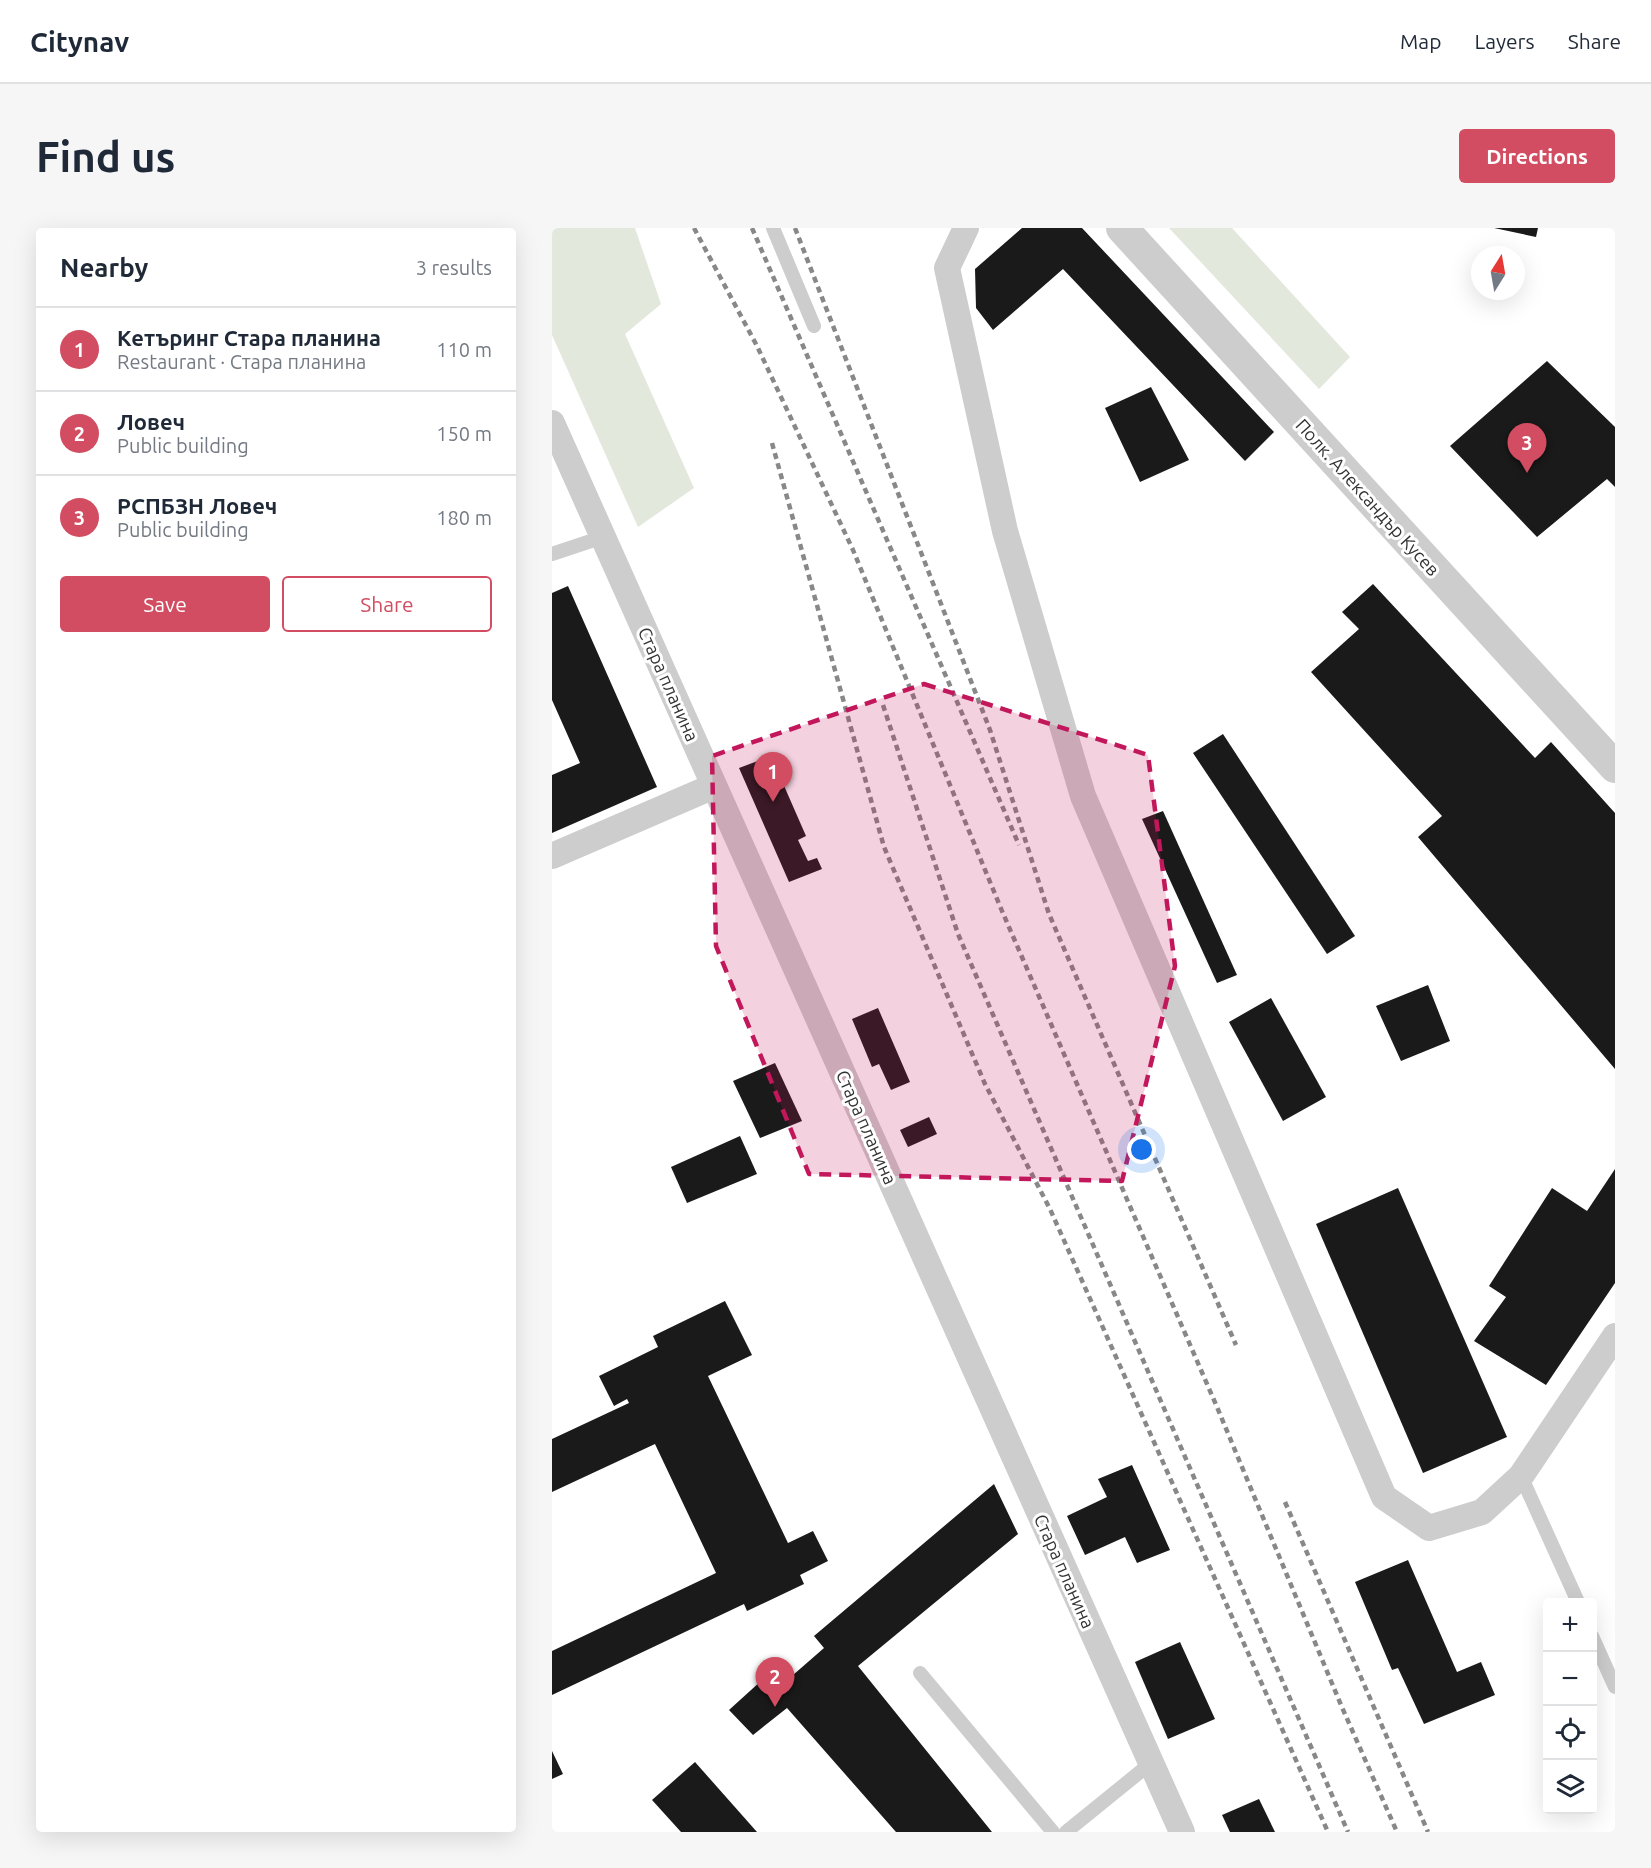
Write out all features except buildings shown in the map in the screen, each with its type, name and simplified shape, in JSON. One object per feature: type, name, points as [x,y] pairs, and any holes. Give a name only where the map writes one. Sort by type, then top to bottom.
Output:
[{"type":"street","points":[[966,228],[947,268],[1005,531],[1083,795],[1384,1497],[1429,1528],[1482,1512],[1521,1476],[1615,1336]]},
{"type":"street","name":"Полк. Александър Кусев","points":[[1122,228],[1615,766]]},
{"type":"street","name":"Стара планина","points":[[552,423],[1182,1832]]},
{"type":"street","points":[[552,856],[714,786]]},
{"type":"lane","points":[[773,228],[814,326]]},
{"type":"lane","points":[[552,554],[603,537]]},
{"type":"lane","points":[[1521,1476],[1576,1598]]},
{"type":"lane","points":[[1597,1645],[1615,1687]]},
{"type":"lane","points":[[920,1673],[1053,1832]]},
{"type":"lane","points":[[1066,1832],[1151,1763]]},
{"type":"highlighted area","points":[[924,684],[1148,755],[1175,966],[1122,1181],[809,1174],[716,946],[712,756]]},
{"type":"shaded area","points":[[552,228],[635,228],[661,304],[625,334],[694,488],[638,527],[552,335]]},
{"type":"shaded area","points":[[1169,228],[1232,228],[1350,357],[1319,389]]},
{"type":"railway","points":[[694,228],[757,346],[853,550],[1002,911],[1217,1407],[1341,1705],[1397,1832]]},
{"type":"railway","points":[[752,228],[1019,845]]},
{"type":"railway","points":[[795,228],[990,730],[1049,914],[1236,1345]]},
{"type":"railway","points":[[772,443],[884,847],[985,1084],[1050,1209],[1328,1832]]},
{"type":"railway","points":[[883,705],[958,934],[1348,1832]]},
{"type":"railway","points":[[1285,1502],[1428,1832]]},
{"type":"place","name":"РСПБЗН Ловеч","points":[[1527,473]]},
{"type":"place","name":"Кетъринг Стара планина","points":[[773,802]]},
{"type":"place","name":"Ловеч","points":[[775,1707]]}]
